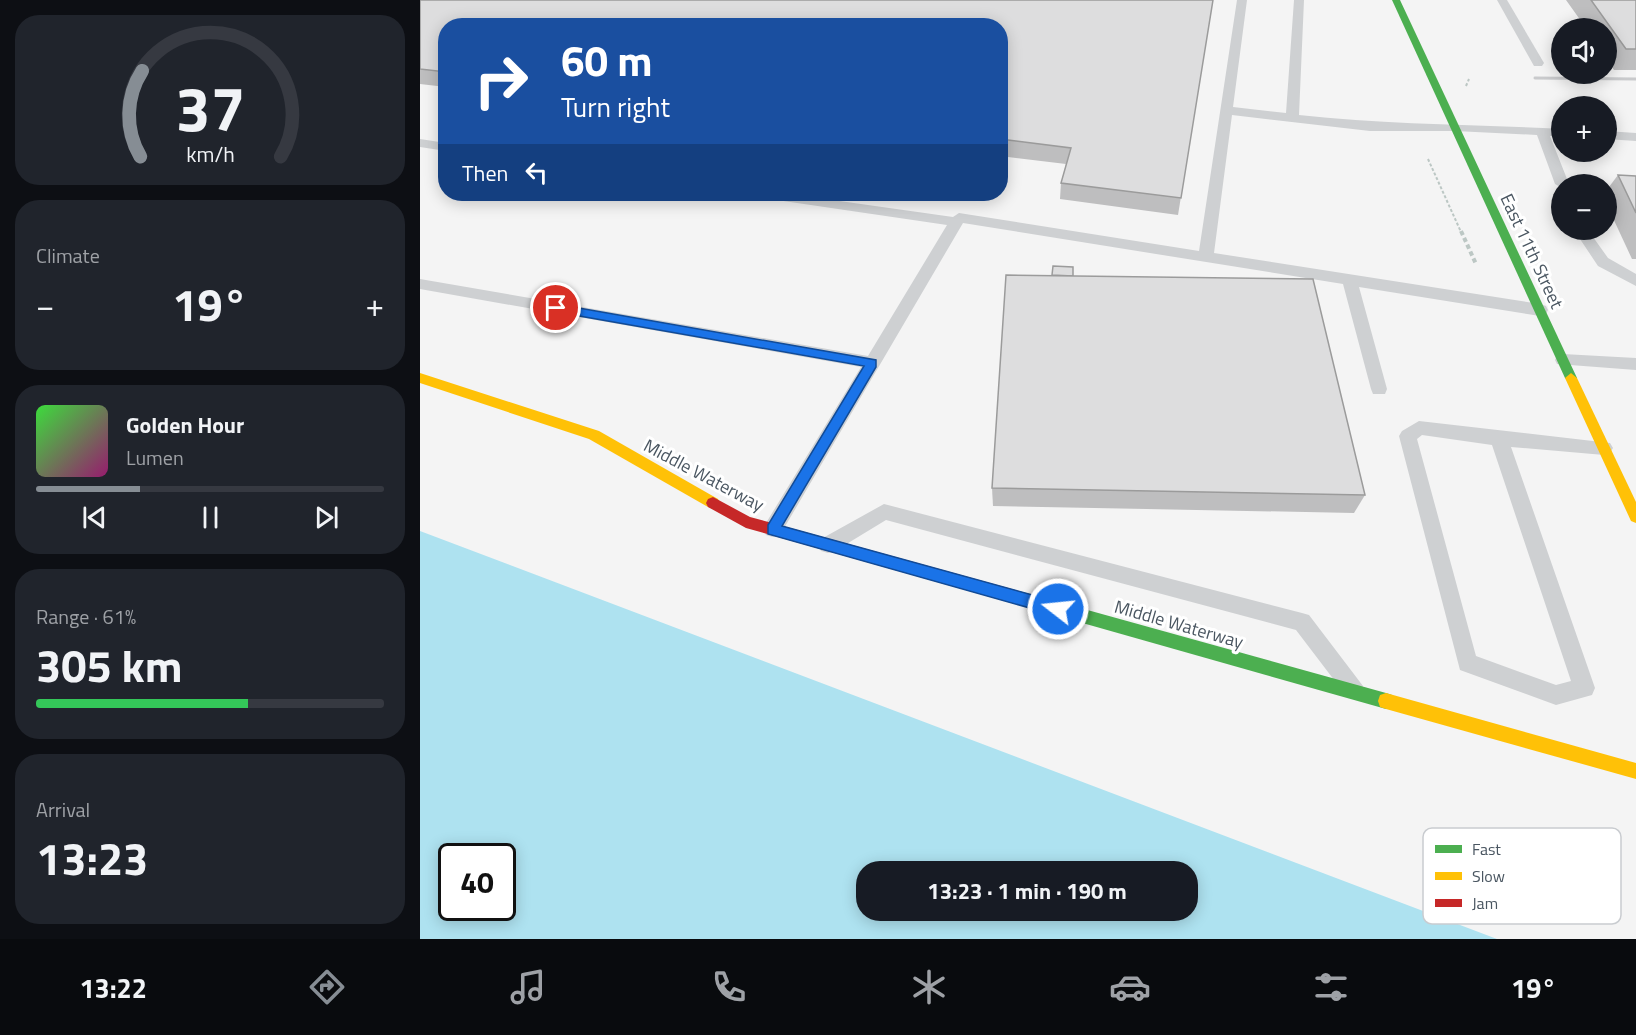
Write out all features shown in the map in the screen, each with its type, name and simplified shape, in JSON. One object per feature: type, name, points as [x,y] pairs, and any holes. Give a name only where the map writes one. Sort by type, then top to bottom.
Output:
[{"type":"street","name":"East 11th Street","points":[[1396,0],[1636,517]]},
{"type":"street","name":"Middle Waterway","points":[[420,378],[594,435],[746,522],[1636,771]]},
{"type":"lane","points":[[1206,257],[1242,0]]},
{"type":"lane","points":[[1293,118],[1299,0]]},
{"type":"lane","points":[[1502,0],[1538,63]]},
{"type":"lane","points":[[1227,110],[1370,127],[1455,127],[1551,132]]},
{"type":"lane","points":[[1542,132],[1558,174]]},
{"type":"lane","points":[[1617,136],[1636,137]]},
{"type":"lane","points":[[420,143],[438,146]]},
{"type":"lane","points":[[811,201],[956,222]]},
{"type":"lane","points":[[773,529],[959,218],[1540,310]]},
{"type":"lane","points":[[1588,240],[1603,262],[1636,281]]},
{"type":"lane","points":[[1350,280],[1379,389]]},
{"type":"lane","points":[[420,284],[872,363]]},
{"type":"lane","points":[[1563,360],[1636,364]]},
{"type":"lane","points":[[1499,439],[1584,688],[1556,694],[1467,663],[1408,436],[1419,428],[1499,439],[1604,448]]},
{"type":"lane","points":[[828,545],[884,512],[1302,622],[1357,693]]},
{"type":"path","points":[[1428,159],[1476,264]]},
{"type":"water","points":[[420,531],[1423,911],[1423,924],[1457,924],[1497,939],[420,939]]},
{"type":"building","points":[[420,0],[1213,0],[1181,198],[1061,183],[1071,148],[1008,140],[1008,18],[438,18],[438,71],[420,69]]},
{"type":"building","points":[[1591,0],[1636,0],[1636,49],[1626,49],[1617,36],[1617,18],[1604,18]]},
{"type":"building","points":[[1618,175],[1636,176],[1636,213]]},
{"type":"building","points":[[1053,266],[1073,267],[1073,276],[1052,275]]},
{"type":"building","points":[[1006,275],[1313,279],[1365,495],[992,488]]},
{"type":"railway","points":[[1535,78],[1636,79]]},
{"type":"traffic: fast","points":[[1396,0],[1571,378]]},
{"type":"traffic: fast","points":[[1019,598],[1386,701]]},
{"type":"traffic: slow","points":[[420,378],[594,435],[713,503]]},
{"type":"traffic: slow","points":[[1571,378],[1636,517]]},
{"type":"traffic: slow","points":[[1386,701],[1636,771]]},
{"type":"traffic: jam","points":[[713,503],[746,522],[1019,598]]},
{"type":"route","points":[[556,308],[872,363],[773,529],[1058,609]]}]
